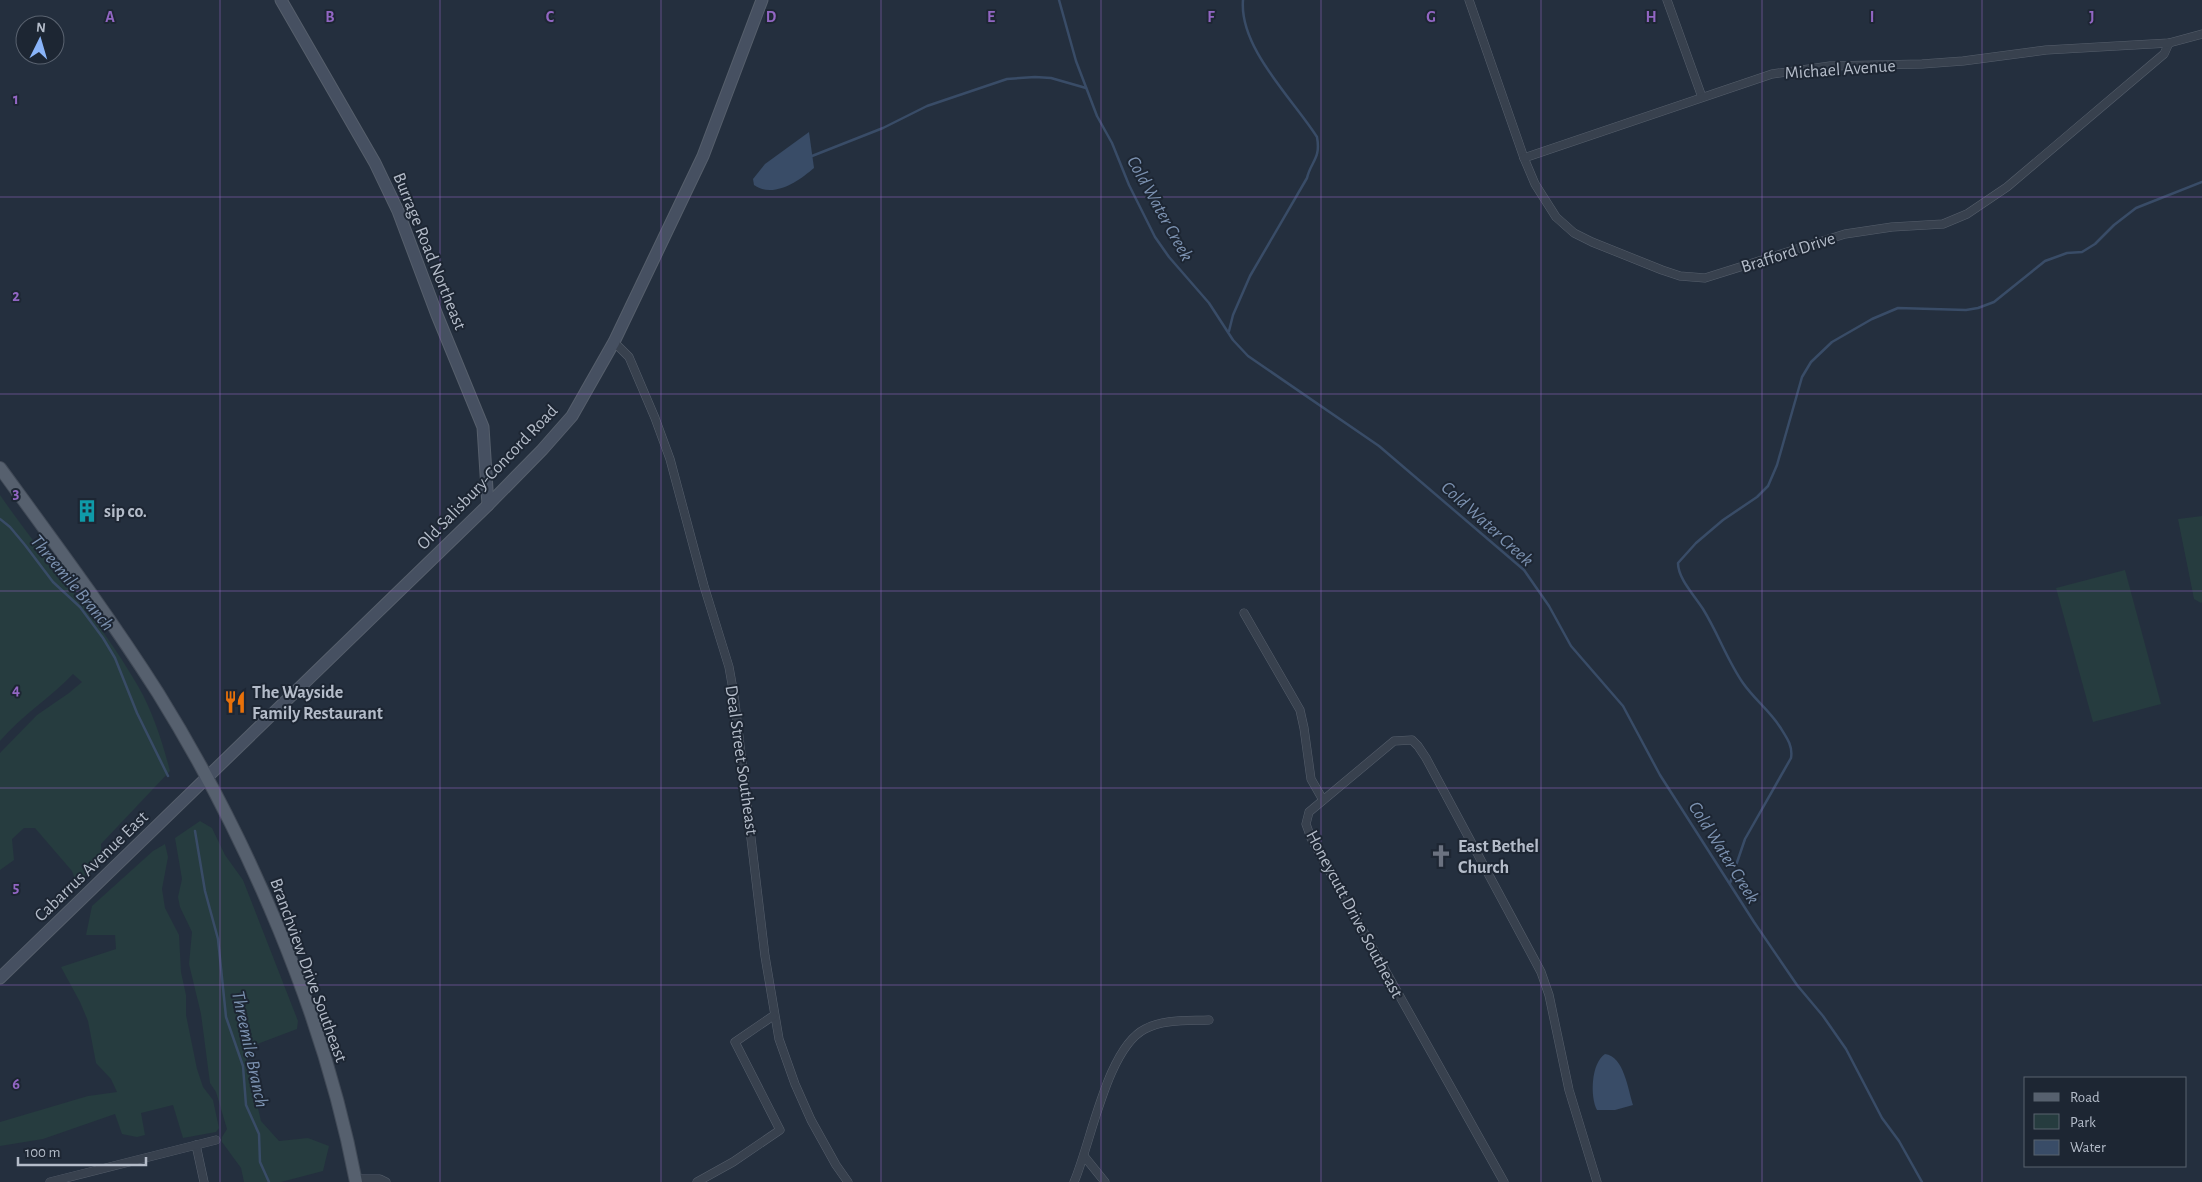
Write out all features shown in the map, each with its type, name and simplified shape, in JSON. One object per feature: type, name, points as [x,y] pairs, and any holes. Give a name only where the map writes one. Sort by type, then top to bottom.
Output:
[{"type":"main road","name":"Burrage Road Northeast","points":[[281,0],[375,163],[402,219],[437,315],[483,426],[488,505]]},
{"type":"main road","name":"Old Salisbury-Concord Road","points":[[207,778],[488,505],[542,450],[572,416],[614,342],[703,156],[762,0]]},
{"type":"main road","name":"Branchview Drive Southeast","points":[[0,468],[113,626],[158,693],[207,778],[256,877],[289,957],[333,1087],[356,1181]]},
{"type":"main road","name":"Cabarrus Avenue East","points":[[0,978],[207,778]]},
{"type":"street","name":"Brafford Drive","points":[[1469,0],[1524,158],[1534,184],[1548,207],[1574,233],[1680,276],[1713,277],[1845,234],[1892,227],[1943,224],[1967,214],[2007,186],[2164,54],[2169,43]]},
{"type":"street","points":[[1667,0],[1702,97]]},
{"type":"street","points":[[2169,43],[2202,34]]},
{"type":"street","name":"Michael Avenue","points":[[1524,158],[1772,74],[1798,69],[1830,66],[1922,64],[1963,61],[2046,50],[2169,43]]},
{"type":"street","name":"Deal Street Southeast","points":[[614,342],[629,357],[656,418],[670,459],[704,586],[729,667],[773,1016],[779,1039],[802,1100],[836,1165],[848,1182]]},
{"type":"street","points":[[1244,613],[1300,710],[1311,779],[1323,800]]},
{"type":"street","name":"Honeycutt Drive Southeast","points":[[1504,1182],[1311,838],[1307,818],[1309,812],[1394,741],[1412,740],[1418,746],[1532,952],[1541,972],[1548,996],[1569,1090],[1597,1182]]},
{"type":"street","points":[[697,1182],[733,1162],[780,1130],[735,1042],[773,1016]]},
{"type":"street","points":[[1074,1182],[1109,1078],[1127,1044],[1143,1029],[1156,1024],[1209,1020]]},
{"type":"street","points":[[50,1182],[216,1140]]},
{"type":"street","points":[[196,1145],[204,1182]]},
{"type":"street","points":[[1084,1156],[1105,1182]]},
{"type":"street","points":[[356,1181],[380,1178],[386,1182]]},
{"type":"green space","points":[[0,495],[123,661],[153,716],[170,771],[101,844],[102,863],[77,885],[72,871],[35,828],[24,828],[12,839],[14,860],[0,870],[0,753],[37,715],[82,682],[73,674],[17,723],[0,741]]},
{"type":"green space","points":[[2202,516],[2201,603],[2194,599],[2178,519]]},
{"type":"green space","points":[[2125,570],[2161,704],[2093,722],[2056,588]]},
{"type":"green space","points":[[200,821],[212,828],[225,855],[243,880],[298,1021],[297,1029],[249,1047],[245,1054],[261,1121],[279,1141],[308,1138],[329,1146],[323,1171],[281,1182],[244,1182],[241,1168],[222,1142],[222,1137],[227,1129],[216,1092],[210,1083],[201,1014],[189,964],[192,932],[180,907],[178,897],[182,879],[175,838]]},
{"type":"green space","points":[[165,844],[168,857],[162,889],[165,908],[179,935],[181,972],[186,995],[186,1015],[197,1069],[203,1087],[213,1100],[219,1128],[216,1132],[183,1138],[173,1105],[141,1113],[145,1135],[137,1137],[122,1134],[115,1114],[43,1139],[0,1146],[0,1122],[88,1096],[117,1092],[111,1079],[96,1063],[88,1021],[61,967],[116,949],[115,935],[86,935],[92,906],[153,851]]},
{"type":"water","points":[[809,132],[814,168],[786,187],[769,190],[761,189],[754,185],[753,179],[765,164]]},
{"type":"water","points":[[1605,1054],[1611,1056],[1621,1067],[1633,1105],[1615,1110],[1597,1110],[1593,1097],[1594,1072],[1600,1058]]},
{"type":"waterway","name":"Cold Water Creek","points":[[1059,0],[1076,61],[1097,116],[1112,143],[1129,185],[1155,237],[1169,257],[1209,303],[1233,340],[1248,356],[1379,446],[1524,570],[1549,606],[1571,646],[1623,706],[1660,775],[1754,922],[1797,985],[1823,1016],[1846,1049],[1882,1118],[1899,1141],[1922,1182]]},
{"type":"waterway","points":[[1229,331],[1233,315],[1250,276],[1307,178],[1318,150],[1317,137],[1258,54],[1244,18],[1243,0]]},
{"type":"waterway","points":[[812,156],[883,128],[927,106],[1007,79],[1051,78],[1086,88]]},
{"type":"waterway","points":[[1730,883],[1745,839],[1791,758],[1791,750],[1787,738],[1776,721],[1747,689],[1737,674],[1703,609],[1684,581],[1678,563],[1696,543],[1723,520],[1757,497],[1768,486],[1777,465],[1802,377],[1811,362],[1832,342],[1872,319],[1898,308],[1966,310],[1994,302],[2045,261],[2067,253],[2082,252],[2095,244],[2114,225],[2136,208],[2202,182]]},
{"type":"waterway","name":"Threemile Branch","points":[[0,519],[10,527],[53,582],[80,607],[103,638],[115,658],[137,713],[168,776]]},
{"type":"waterway","name":"Threemile Branch","points":[[195,831],[205,891],[218,939],[226,1017],[243,1066],[246,1105],[259,1134],[260,1162],[269,1182]]},
{"type":"place","name":"sip co.","points":[[87,511]]},
{"type":"place","name":"The Wayside Family Restaurant","points":[[235,702]]},
{"type":"place","name":"East Bethel Church","points":[[1441,856]]}]
